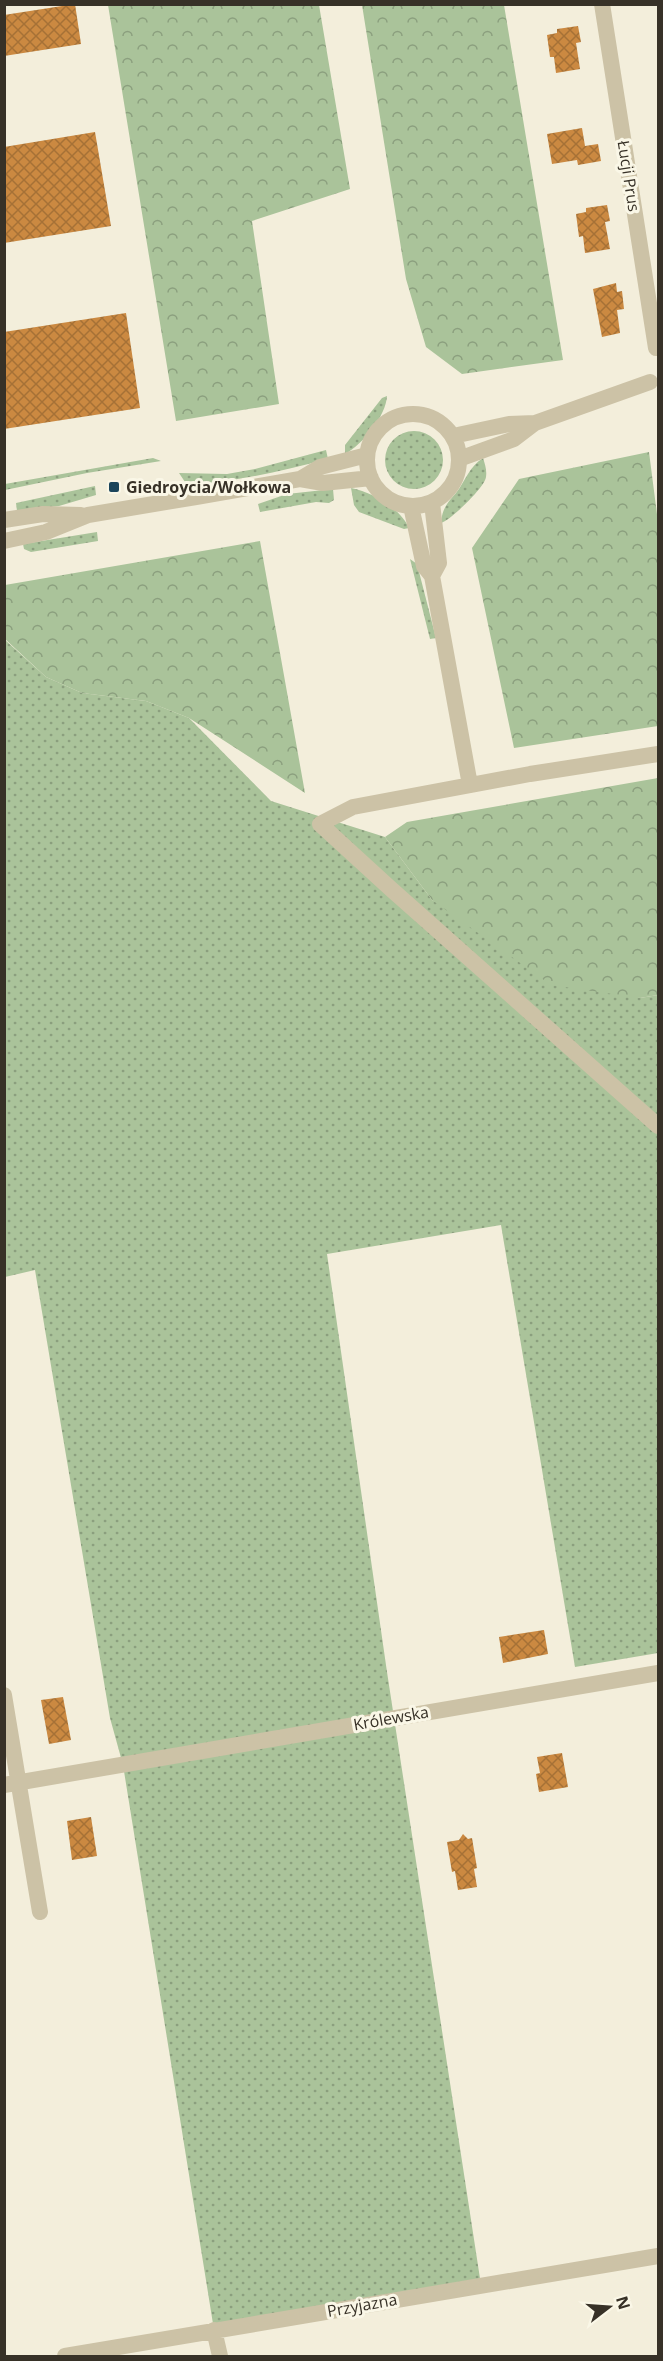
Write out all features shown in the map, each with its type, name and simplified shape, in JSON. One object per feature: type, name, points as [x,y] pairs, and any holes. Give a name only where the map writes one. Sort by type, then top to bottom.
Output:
[{"type":"street","name":"Łucji Prus","points":[[602,4],[656,348]]},
{"type":"street","points":[[453,436],[509,424],[535,423],[650,382]]},
{"type":"street","points":[[418,414],[444,425],[453,436],[459,459],[458,472],[452,485],[432,503],[411,506],[398,504],[387,498],[371,478],[367,455],[376,432],[385,424],[403,415],[418,414]]},
{"type":"street","points":[[459,459],[514,439],[535,423]]},
{"type":"street","points":[[300,479],[320,467],[367,455]]},
{"type":"street","points":[[4,520],[44,514],[88,515],[300,479],[323,483],[371,478]]},
{"type":"street","points":[[432,503],[439,563],[432,576]]},
{"type":"street","points":[[411,506],[424,566],[432,576],[470,785]]},
{"type":"street","points":[[4,541],[46,532],[88,515]]},
{"type":"street","points":[[658,754],[353,807],[320,824],[658,1126]]},
{"type":"street","name":"Królewska","points":[[11,1784],[658,1673]]},
{"type":"street","points":[[4,1695],[11,1784],[40,1912]]},
{"type":"street","name":"Przyjazna","points":[[65,2356],[658,2256]]},
{"type":"street","points":[[214,2330],[220,2356]]},
{"type":"green space","points":[[108,5],[319,5],[350,189],[252,221],[279,404],[176,421]]},
{"type":"green space","points":[[362,5],[504,5],[563,360],[462,374],[426,347],[406,279]]},
{"type":"green space","points":[[387,396],[378,421],[359,444],[345,454],[345,445],[382,398]]},
{"type":"green space","points":[[408,431],[420,431],[435,439],[443,454],[443,466],[435,481],[420,489],[408,489],[393,481],[385,466],[385,454],[393,439]]},
{"type":"green space","points":[[326,450],[328,459],[241,479],[187,485],[179,473],[227,474]]},
{"type":"green space","points":[[649,452],[658,522],[658,726],[514,748],[472,548],[519,479]]},
{"type":"green space","points":[[153,458],[161,461],[5,490],[5,484]]},
{"type":"green space","points":[[483,458],[486,472],[484,482],[467,503],[441,523],[442,514],[448,503],[471,470]]},
{"type":"green space","points":[[95,486],[96,495],[59,506],[17,511],[16,503]]},
{"type":"green space","points":[[351,488],[368,493],[384,502],[399,514],[409,528],[404,529],[359,512],[354,505]]},
{"type":"green space","points":[[333,489],[334,500],[329,503],[316,502],[260,512],[258,504],[287,494]]},
{"type":"green space","points":[[97,532],[98,541],[31,552],[24,549],[23,544]]},
{"type":"green space","points":[[260,541],[305,793],[189,718],[146,701],[82,693],[46,677],[5,639],[5,585]]},
{"type":"green space","points":[[410,559],[417,564],[436,638],[430,639]]},
{"type":"green space","points":[[4,639],[46,677],[82,693],[146,701],[189,718],[271,801],[385,837],[432,900],[640,998],[658,995],[658,1653],[575,1667],[501,1225],[327,1254],[387,1672],[481,2285],[214,2330],[123,1765],[110,1718],[35,1270],[5,1277]]},
{"type":"green space","points":[[658,778],[658,995],[640,998],[551,985],[432,900],[385,837],[407,822]]},
{"type":"building","points":[[75,4],[81,44],[4,56],[4,15]]},
{"type":"building","points":[[578,26],[581,42],[576,43],[580,69],[556,73],[554,57],[550,57],[547,35],[557,33],[557,29]]},
{"type":"building","points":[[582,128],[585,146],[598,144],[601,161],[578,165],[577,160],[552,164],[547,134]]},
{"type":"building","points":[[95,132],[111,226],[4,243],[4,147]]},
{"type":"building","points":[[607,205],[610,221],[605,222],[610,249],[585,253],[583,236],[579,237],[576,214],[586,212],[586,208]]},
{"type":"building","points":[[616,283],[617,292],[622,291],[624,309],[617,310],[620,333],[602,337],[593,289]]},
{"type":"building","points":[[126,313],[140,408],[4,429],[4,332]]},
{"type":"building","points":[[544,1630],[548,1654],[503,1663],[499,1637]]},
{"type":"building","points":[[63,1697],[71,1740],[49,1744],[41,1700]]},
{"type":"building","points":[[562,1753],[568,1787],[539,1792],[536,1774],[540,1773],[537,1757]]},
{"type":"building","points":[[91,1817],[97,1856],[72,1860],[67,1821]]},
{"type":"building","points":[[463,1834],[468,1839],[472,1838],[477,1868],[474,1869],[477,1887],[458,1890],[455,1871],[452,1872],[447,1842],[459,1840]]},
{"type":"place","name":"Giedroycia/Wołkowa","points":[[114,487]]}]
